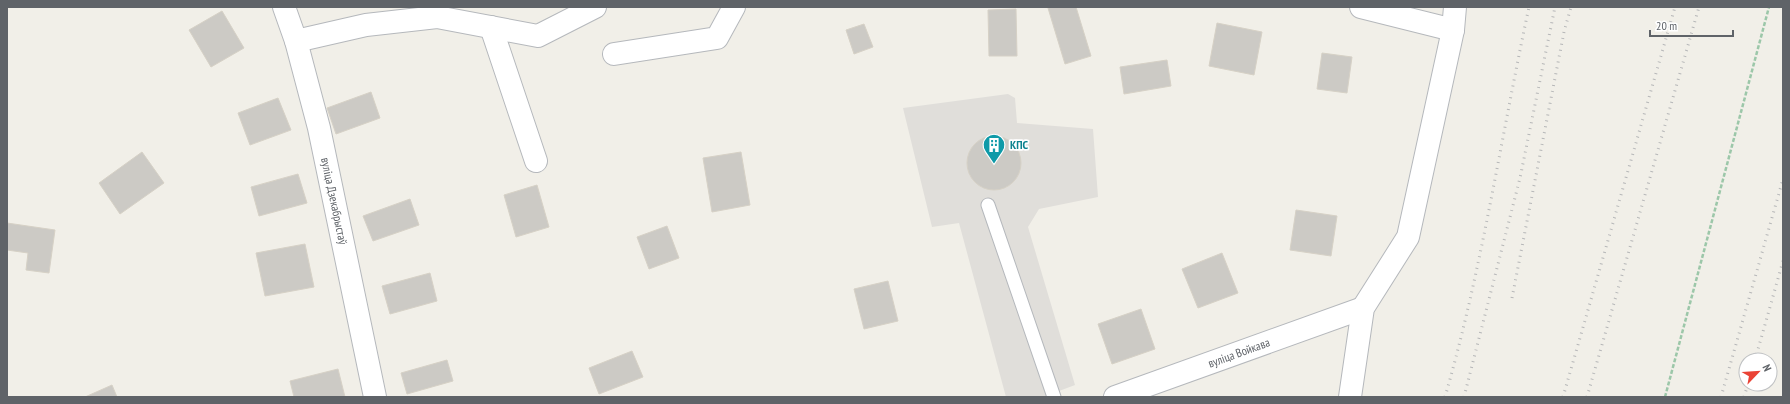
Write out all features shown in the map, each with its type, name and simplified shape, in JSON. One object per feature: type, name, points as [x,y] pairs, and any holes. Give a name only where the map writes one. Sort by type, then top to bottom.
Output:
[{"type":"street","name":"вуліца Дзекабрыстаў","points":[[284,7],[296,41],[319,128],[375,397]]},
{"type":"street","points":[[296,41],[366,25],[437,17],[538,36],[595,7]]},
{"type":"street","points":[[614,54],[717,38],[734,7]]},
{"type":"street","points":[[1361,7],[1453,30]]},
{"type":"street","points":[[1350,397],[1363,308],[1408,237],[1453,30],[1455,7]]},
{"type":"street","points":[[491,27],[536,161]]},
{"type":"street","name":"вуліца Войкава","points":[[1115,397],[1363,308]]},
{"type":"lane","points":[[988,205],[1054,397]]},
{"type":"path","points":[[1665,397],[1769,7]]},
{"type":"shaded area","points":[[1008,94],[1015,98],[1017,123],[1093,129],[1098,197],[1039,209],[1028,227],[1075,385],[1043,397],[1006,397],[959,223],[932,227],[903,108]]},
{"type":"building","points":[[1076,7],[1091,56],[1065,64],[1048,8]]},
{"type":"building","points":[[1016,9],[1017,56],[989,56],[988,10]]},
{"type":"building","points":[[222,11],[244,48],[211,67],[189,30]]},
{"type":"building","points":[[1217,23],[1262,32],[1254,75],[1209,66]]},
{"type":"building","points":[[864,24],[873,47],[854,54],[846,30]]},
{"type":"building","points":[[1322,53],[1352,57],[1347,93],[1317,89]]},
{"type":"building","points":[[1167,60],[1171,86],[1124,94],[1120,67]]},
{"type":"building","points":[[371,92],[380,118],[336,134],[327,108]]},
{"type":"building","points":[[278,98],[291,130],[250,145],[238,113]]},
{"type":"building","name":"КПС","points":[[994,136],[1004,138],[1013,144],[1019,153],[1021,163],[1019,173],[1013,182],[1004,188],[994,190],[984,188],[975,182],[969,173],[967,163],[969,153],[975,144],[984,138]]},
{"type":"building","points":[[142,152],[164,183],[120,214],[99,183]]},
{"type":"building","points":[[741,152],[750,205],[712,212],[703,158]]},
{"type":"building","points":[[298,174],[307,203],[259,216],[251,187]]},
{"type":"building","points":[[537,185],[549,227],[516,237],[504,195]]},
{"type":"building","points":[[410,199],[419,225],[373,241],[363,216]]},
{"type":"building","points":[[1296,210],[1337,216],[1331,256],[1290,250]]},
{"type":"building","points":[[7,223],[55,230],[49,273],[26,270],[28,253],[7,250]]},
{"type":"building","points":[[667,226],[679,258],[649,269],[637,237]]},
{"type":"building","points":[[305,244],[314,287],[265,296],[256,253]]},
{"type":"building","points":[[1222,253],[1238,293],[1198,308],[1182,269]]},
{"type":"building","points":[[430,273],[437,301],[390,314],[382,286]]},
{"type":"building","points":[[888,281],[898,321],[864,329],[854,289]]},
{"type":"building","points":[[1141,309],[1155,349],[1112,364],[1098,324]]},
{"type":"building","points":[[632,351],[643,377],[599,394],[589,368]]},
{"type":"building","points":[[447,360],[453,381],[407,394],[401,373]]},
{"type":"building","points":[[338,369],[345,397],[294,397],[290,381]]},
{"type":"building","points":[[112,385],[117,397],[85,397]]},
{"type":"railway","points":[[1445,397],[1470,300],[1529,7]]},
{"type":"railway","points":[[1464,397],[1520,178],[1555,7]]},
{"type":"railway","points":[[1512,298],[1564,32],[1571,7]]},
{"type":"railway","points":[[1563,397],[1675,7]]},
{"type":"railway","points":[[1587,397],[1699,7]]},
{"type":"railway","points":[[1721,397],[1783,179]]},
{"type":"railway","points":[[1757,352],[1783,261]]},
{"type":"railway","points":[[1744,397],[1746,392]]},
{"type":"place","name":"КПС","points":[[994,164]]}]
